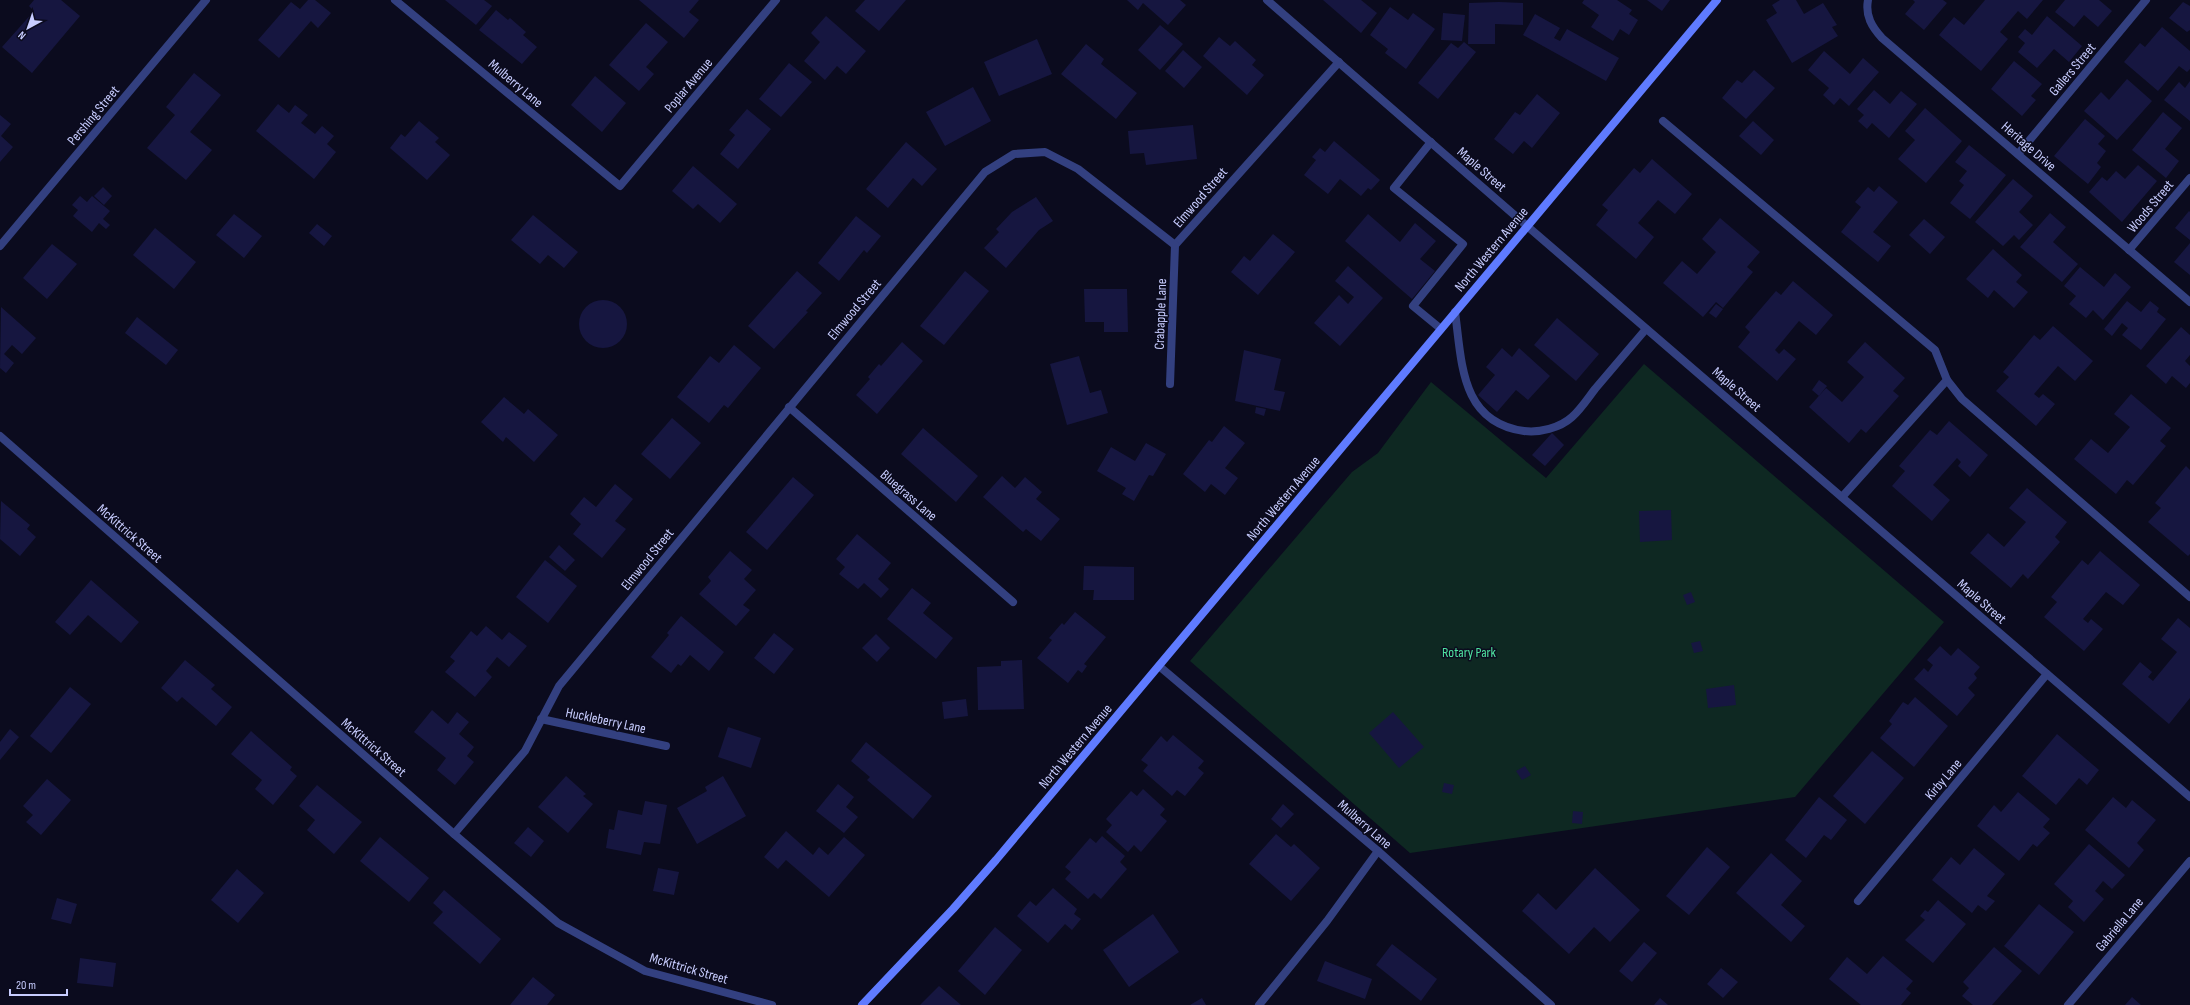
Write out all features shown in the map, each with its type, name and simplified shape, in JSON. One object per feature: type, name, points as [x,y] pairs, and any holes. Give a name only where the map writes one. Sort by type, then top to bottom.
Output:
[{"type":"main road","name":"North Western Avenue","points":[[862,1005],[953,909],[1159,666],[1717,0]]},
{"type":"street","name":"Pershing Street","points":[[0,246],[206,0]]},
{"type":"street","name":"Mulberry Lane","points":[[395,0],[620,186]]},
{"type":"street","name":"Poplar Avenue","points":[[620,186],[776,0]]},
{"type":"street","name":"Maple Street","points":[[1266,0],[2190,797]]},
{"type":"street","name":"Heritage Drive","points":[[1868,0],[1868,15],[1870,24],[1882,38],[2190,302]]},
{"type":"street","name":"Gallers Street","points":[[2018,154],[2146,0]]},
{"type":"street","name":"Elmwood Street","points":[[454,834],[525,751],[559,686],[985,172],[1014,154],[1045,152],[1078,169],[1175,245],[1339,62]]},
{"type":"street","points":[[1663,121],[1935,350],[1947,380],[1962,399],[2190,597]]},
{"type":"street","points":[[1431,142],[1394,188],[1463,244],[1413,306],[1441,329]]},
{"type":"street","name":"Woods Street","points":[[2129,250],[2190,178]]},
{"type":"street","name":"Crabapple Lane","points":[[1170,384],[1175,245]]},
{"type":"street","points":[[1455,312],[1463,375],[1473,400],[1491,419],[1503,425],[1526,431],[1550,428],[1572,417],[1646,329]]},
{"type":"street","points":[[1842,497],[1947,380]]},
{"type":"street","name":"Bluegrass Lane","points":[[789,407],[1013,602]]},
{"type":"street","name":"McKittrick Street","points":[[0,436],[454,834],[558,923],[645,971],[772,1005]]},
{"type":"street","name":"Mulberry Lane","points":[[1159,666],[1378,851],[1551,1005]]},
{"type":"street","name":"Kirby Lane","points":[[1858,901],[2047,674]]},
{"type":"street","name":"Huckleberry Lane","points":[[541,719],[666,746]]},
{"type":"street","points":[[1259,1005],[1327,921],[1378,851]]},
{"type":"street","name":"Gabriella Lane","points":[[2068,1005],[2190,861]]},
{"type":"green space","name":"Rotary Park","points":[[1644,364],[1944,622],[1795,797],[1410,853],[1190,661],[1352,472],[1378,453],[1431,382],[1546,478]]},
{"type":"building","points":[[34,0],[61,0],[80,16],[32,73],[2,47],[34,11],[29,6]]},
{"type":"building","points":[[308,0],[315,0],[331,13],[318,28],[311,21],[279,58],[258,40],[291,2],[300,9]]},
{"type":"building","points":[[445,0],[484,0],[492,6],[476,25]]},
{"type":"building","points":[[639,0],[699,0],[689,12],[699,20],[684,38]]},
{"type":"building","points":[[865,0],[906,0],[879,31],[855,11]]},
{"type":"building","points":[[1127,0],[1180,0],[1186,5],[1168,25],[1143,3],[1138,10]]},
{"type":"building","points":[[1323,0],[1361,0],[1377,13],[1361,33]]},
{"type":"building","points":[[1584,0],[1617,0],[1632,10],[1629,14],[1638,20],[1629,35],[1620,29],[1613,41],[1591,27],[1599,15],[1582,3]]},
{"type":"building","points":[[1647,0],[1670,0],[1662,11]]},
{"type":"building","points":[[1780,0],[1796,0],[1804,14],[1823,3],[1837,25],[1832,27],[1838,36],[1792,63],[1766,20],[1777,13],[1772,5]]},
{"type":"building","points":[[1913,0],[1943,0],[1947,3],[1924,30],[1905,14],[1915,2]]},
{"type":"building","points":[[1985,0],[2043,0],[2027,19],[2018,11],[2000,32],[2008,39],[1981,71],[1939,35],[1954,17],[1964,25]]},
{"type":"building","points":[[2065,0],[2099,0],[2112,11],[2098,27],[2084,15],[2074,27],[2055,12]]},
{"type":"building","points":[[2183,2],[2190,6],[2190,30],[2187,32],[2169,18]]},
{"type":"building","points":[[1469,3],[1523,3],[1523,25],[1495,24],[1495,44],[1468,44]]},
{"type":"building","points":[[1390,7],[1408,20],[1413,13],[1435,29],[1406,69],[1385,53],[1388,49],[1370,35]]},
{"type":"building","points":[[496,10],[508,20],[510,18],[526,32],[523,35],[537,47],[522,64],[479,30]]},
{"type":"building","points":[[1443,13],[1465,15],[1462,41],[1441,40]]},
{"type":"building","points":[[1535,14],[1560,28],[1554,38],[1560,41],[1567,29],[1619,58],[1606,81],[1523,35]]},
{"type":"building","points":[[826,16],[866,51],[846,74],[837,66],[825,80],[804,61],[820,42],[811,33]]},
{"type":"building","points":[[2047,16],[2082,46],[2069,62],[2054,49],[2037,68],[2018,52],[2025,43],[2018,37],[2025,29],[2032,35]]},
{"type":"building","points":[[646,23],[668,42],[646,67],[654,74],[639,91],[609,65]]},
{"type":"building","points":[[1160,25],[1183,44],[1160,70],[1138,50]]},
{"type":"building","points":[[2162,27],[2190,51],[2190,69],[2187,72],[2179,66],[2158,91],[2124,62],[2140,43],[2145,47]]},
{"type":"building","points":[[1219,37],[1230,46],[1235,41],[1256,60],[1252,65],[1264,75],[1247,95],[1203,56]]},
{"type":"building","points":[[1037,39],[1052,74],[999,96],[984,62]]},
{"type":"building","points":[[1464,42],[1476,52],[1438,99],[1418,83],[1451,43],[1458,48]]},
{"type":"building","points":[[1086,44],[1104,59],[1101,64],[1137,93],[1116,119],[1061,74]]},
{"type":"building","points":[[1183,50],[1202,67],[1184,88],[1165,71]]},
{"type":"building","points":[[1824,51],[1850,74],[1863,58],[1879,72],[1849,106],[1840,98],[1834,105],[1823,95],[1829,88],[1808,70]]},
{"type":"building","points":[[2014,61],[2042,84],[2031,96],[2036,100],[2022,116],[1991,89]]},
{"type":"building","points":[[789,63],[812,82],[781,117],[759,99]]},
{"type":"building","points":[[1754,70],[1775,88],[1746,119],[1722,98],[1737,80],[1742,83]]},
{"type":"building","points":[[194,73],[221,95],[190,132],[212,150],[186,180],[147,148],[175,115],[166,107]]},
{"type":"building","points":[[595,76],[626,103],[602,132],[571,105]]},
{"type":"building","points":[[2127,79],[2152,101],[2117,140],[2084,111],[2101,92],[2109,100]]},
{"type":"building","points":[[2190,81],[2190,121],[2164,100],[2179,82],[2185,88]]},
{"type":"building","points":[[973,87],[991,121],[945,146],[926,112]]},
{"type":"building","points":[[1874,90],[1890,104],[1901,91],[1917,104],[1889,138],[1872,123],[1867,129],[1858,121],[1864,115],[1857,109]]},
{"type":"building","points":[[1537,94],[1560,113],[1532,148],[1524,141],[1513,154],[1494,139],[1515,112],[1520,115]]},
{"type":"building","points":[[278,104],[289,113],[295,105],[308,115],[301,123],[315,134],[322,126],[334,136],[327,144],[336,152],[314,179],[256,131]]},
{"type":"building","points":[[1925,108],[1962,141],[1926,183],[1898,159],[1915,140],[1905,131]]},
{"type":"building","points":[[747,109],[771,129],[738,169],[720,154],[735,135],[729,130]]},
{"type":"building","points":[[2163,112],[2182,128],[2165,149],[2179,161],[2166,178],[2132,150]]},
{"type":"building","points":[[0,115],[11,124],[1,136],[13,147],[0,162]]},
{"type":"building","points":[[2085,119],[2105,136],[2098,144],[2106,151],[2097,163],[2101,167],[2088,184],[2054,156]]},
{"type":"building","points":[[419,121],[439,138],[435,142],[450,155],[427,180],[390,148],[401,134],[405,137]]},
{"type":"building","points":[[1753,121],[1774,140],[1761,155],[1739,136]]},
{"type":"building","points":[[1193,125],[1197,159],[1146,165],[1144,153],[1130,154],[1128,131]]},
{"type":"building","points":[[1334,141],[1380,180],[1371,190],[1368,188],[1361,196],[1340,179],[1328,194],[1304,175],[1316,160],[1312,157],[1320,148],[1325,152]]},
{"type":"building","points":[[906,142],[937,169],[922,186],[913,178],[888,208],[866,189]]},
{"type":"building","points":[[1969,145],[2006,175],[1970,219],[1950,203],[1964,185],[1959,181],[1967,171],[1955,162]]},
{"type":"building","points":[[1652,159],[1692,194],[1675,214],[1658,200],[1638,223],[1654,237],[1636,259],[1596,225],[1608,210],[1602,205],[1634,168],[1640,173]]},
{"type":"building","points":[[2138,165],[2157,181],[2122,222],[2089,192],[2102,177],[2107,181],[2116,171],[2125,179]]},
{"type":"building","points":[[693,166],[737,204],[720,223],[698,204],[693,209],[672,191]]},
{"type":"building","points":[[2013,179],[2033,196],[2019,212],[2033,225],[2019,240],[2014,235],[2003,246],[1975,222]]},
{"type":"building","points":[[1879,186],[1898,202],[1873,232],[1891,246],[1878,262],[1841,232],[1861,207],[1855,202],[1868,187],[1874,192]]},
{"type":"building","points":[[103,187],[112,196],[104,205],[94,196]]},
{"type":"building","points":[[80,196],[87,202],[92,196],[110,211],[103,219],[110,225],[106,229],[99,223],[92,232],[73,216],[78,210],[72,205]]},
{"type":"building","points":[[1036,197],[1053,221],[1039,230],[1006,268],[984,248],[999,232],[996,229],[1012,212]]},
{"type":"building","points":[[2189,211],[2190,212],[2190,240],[2175,228]]},
{"type":"building","points":[[2050,213],[2066,227],[2053,242],[2078,264],[2062,282],[2020,247]]},
{"type":"building","points":[[234,214],[262,236],[244,258],[216,235]]},
{"type":"building","points":[[1368,214],[1400,242],[1415,223],[1436,241],[1420,259],[1435,271],[1412,299],[1345,241]]},
{"type":"building","points":[[533,215],[578,252],[564,268],[548,255],[540,264],[511,240]]},
{"type":"building","points":[[856,216],[881,236],[867,253],[864,250],[839,281],[818,263]]},
{"type":"building","points":[[1720,218],[1760,252],[1747,267],[1753,272],[1723,308],[1716,302],[1703,317],[1663,283],[1682,261],[1697,274],[1716,252],[1702,239]]},
{"type":"building","points":[[1924,219],[1945,237],[1930,254],[1909,235]]},
{"type":"building","points":[[317,224],[332,236],[324,246],[309,233]]},
{"type":"building","points":[[155,228],[196,262],[174,289],[133,255]]},
{"type":"building","points":[[1273,234],[1295,252],[1258,295],[1231,272],[1244,256],[1250,261]]},
{"type":"building","points":[[2190,243],[2190,275],[2174,262]]},
{"type":"building","points":[[52,244],[77,264],[47,299],[23,278]]},
{"type":"building","points":[[1993,249],[2022,275],[2016,282],[2028,292],[2014,308],[1994,290],[1988,298],[1966,279]]},
{"type":"building","points":[[1348,266],[1383,298],[1340,346],[1314,323],[1339,295],[1348,304],[1354,297],[1335,281]]},
{"type":"building","points":[[2080,267],[2104,287],[2115,273],[2131,287],[2103,320],[2093,310],[2086,318],[2069,304],[2076,296],[2064,286]]},
{"type":"building","points":[[797,271],[822,293],[806,311],[808,312],[774,349],[748,326]]},
{"type":"building","points":[[965,271],[989,291],[944,345],[920,326]]},
{"type":"building","points":[[1793,281],[1833,315],[1816,335],[1799,321],[1775,350],[1779,354],[1784,349],[1796,359],[1777,381],[1738,347],[1750,332],[1745,327],[1776,291],[1781,295]]},
{"type":"building","points":[[1084,289],[1127,289],[1128,332],[1104,332],[1104,322],[1085,322]]},
{"type":"building","points":[[598,300],[608,300],[617,304],[623,310],[626,315],[626,333],[617,344],[608,348],[598,348],[589,344],[583,338],[579,329],[579,319],[583,310],[589,304]]},
{"type":"building","points":[[2127,301],[2141,312],[2150,301],[2159,308],[2157,312],[2166,319],[2141,350],[2122,335],[2128,328],[2122,323],[2112,336],[2104,329]]},
{"type":"building","points":[[1716,304],[1723,309],[1716,318],[1709,313]]},
{"type":"building","points":[[1,307],[36,338],[22,354],[12,345],[4,354],[14,363],[6,373],[0,368]]},
{"type":"building","points":[[137,317],[178,350],[166,365],[125,333]]},
{"type":"building","points":[[1557,318],[1599,354],[1576,381],[1534,345]]},
{"type":"building","points":[[2053,326],[2093,361],[2075,381],[2058,366],[2034,394],[2039,398],[2043,394],[2055,404],[2036,426],[1996,391],[2009,377],[2003,372],[2034,335],[2040,340]]},
{"type":"building","points":[[2181,327],[2190,335],[2190,355],[2185,361],[2190,366],[2190,383],[2186,388],[2172,376],[2166,384],[2146,366]]},
{"type":"building","points":[[902,342],[923,361],[877,414],[856,395],[870,379],[868,377],[879,364],[881,366]]},
{"type":"building","points":[[1865,342],[1905,378],[1893,391],[1899,396],[1866,433],[1861,429],[1849,443],[1809,407],[1826,388],[1842,402],[1864,377],[1847,362]]},
{"type":"building","points":[[734,345],[761,368],[728,408],[724,405],[709,423],[677,397],[710,356],[719,363]]},
{"type":"building","points":[[1502,348],[1512,357],[1519,348],[1550,376],[1528,400],[1516,390],[1497,412],[1478,395],[1495,375],[1486,367]]},
{"type":"building","points":[[1244,350],[1281,359],[1274,390],[1285,392],[1280,411],[1235,401]]},
{"type":"building","points":[[1079,356],[1090,393],[1101,390],[1108,413],[1067,425],[1050,364]]},
{"type":"building","points":[[1819,380],[1827,386],[1819,396],[1812,390]]},
{"type":"building","points":[[2131,394],[2171,428],[2160,441],[2166,446],[2133,485],[2127,480],[2116,494],[2074,459],[2091,439],[2108,453],[2130,427],[2114,414]]},
{"type":"building","points":[[504,397],[524,414],[528,409],[558,435],[534,462],[506,437],[503,442],[481,422]]},
{"type":"building","points":[[1256,407],[1266,409],[1264,416],[1255,413]]},
{"type":"building","points":[[672,418],[701,443],[670,479],[641,454]]},
{"type":"building","points":[[1949,421],[1988,455],[1970,477],[1958,466],[1961,462],[1957,458],[1933,485],[1950,500],[1932,521],[1892,486],[1905,471],[1899,466],[1930,430],[1937,435]]},
{"type":"building","points":[[1224,426],[1245,443],[1225,468],[1238,478],[1225,495],[1211,484],[1205,492],[1183,474],[1209,440],[1212,442]]},
{"type":"building","points":[[923,428],[978,476],[956,502],[901,454]]},
{"type":"building","points":[[1552,433],[1564,445],[1545,466],[1532,455]]},
{"type":"building","points":[[1146,443],[1166,454],[1153,476],[1149,475],[1134,501],[1122,494],[1126,488],[1097,471],[1111,447],[1135,461]]},
{"type":"building","points":[[2186,466],[2190,470],[2190,554],[2188,556],[2148,522],[2161,508],[2155,503]]},
{"type":"building","points":[[1002,476],[1015,488],[1025,477],[1042,492],[1036,499],[1060,519],[1041,541],[1026,529],[1023,532],[983,497]]},
{"type":"building","points":[[793,477],[814,495],[767,550],[746,532]]},
{"type":"building","points":[[615,484],[633,499],[615,521],[626,529],[602,558],[573,534],[581,524],[570,514],[584,497],[596,507]]},
{"type":"building","points":[[2027,488],[2067,522],[2055,537],[2060,542],[2028,579],[2023,574],[2011,588],[1970,553],[1988,533],[2004,547],[2026,522],[2009,508]]},
{"type":"building","points":[[1,501],[30,525],[27,529],[36,537],[20,556],[0,539]]},
{"type":"building","points":[[1671,510],[1672,540],[1640,542],[1639,511]]},
{"type":"building","points":[[857,534],[891,563],[878,579],[889,589],[881,598],[864,583],[858,589],[839,574],[845,567],[836,559]]},
{"type":"building","points":[[559,545],[575,560],[565,571],[549,557]]},
{"type":"building","points":[[730,551],[752,570],[744,579],[756,590],[743,605],[750,610],[736,626],[699,594],[711,581],[708,577]]},
{"type":"building","points":[[2100,551],[2140,585],[2123,605],[2106,592],[2083,619],[2088,623],[2091,619],[2103,629],[2084,651],[2044,617],[2057,602],[2051,597],[2082,560],[2088,565]]},
{"type":"building","points":[[545,560],[577,586],[548,623],[516,597]]},
{"type":"building","points":[[1084,566],[1134,567],[1134,600],[1093,600],[1094,590],[1083,590]]},
{"type":"building","points":[[91,580],[139,622],[121,643],[88,615],[70,635],[55,622]]},
{"type":"building","points":[[912,588],[931,603],[923,613],[953,638],[936,659],[887,619]]},
{"type":"building","points":[[1691,592],[1695,602],[1687,605],[1683,595]]},
{"type":"building","points":[[1075,612],[1106,637],[1084,664],[1087,666],[1082,673],[1078,670],[1068,683],[1037,658],[1052,640],[1049,638],[1062,623],[1064,625]]},
{"type":"building","points":[[681,616],[724,652],[709,671],[690,655],[681,666],[678,664],[671,673],[651,657],[669,635],[667,633]]},
{"type":"building","points":[[2178,618],[2190,628],[2190,698],[2169,724],[2122,684],[2140,662],[2152,672],[2148,677],[2153,681],[2177,652],[2161,639]]},
{"type":"building","points":[[486,626],[502,640],[509,632],[527,646],[509,667],[497,657],[486,671],[492,677],[475,697],[445,672],[455,661],[450,657],[471,631],[477,636]]},
{"type":"building","points":[[774,633],[794,649],[774,674],[754,658]]},
{"type":"building","points":[[876,634],[890,648],[877,662],[862,648]]},
{"type":"building","points":[[1700,641],[1703,651],[1694,653],[1691,643]]},
{"type":"building","points":[[1940,646],[1951,656],[1958,648],[1980,667],[1974,674],[1977,678],[1968,688],[1975,695],[1957,716],[1914,679],[1924,668],[1928,672],[1933,665],[1927,660]]},
{"type":"building","points":[[185,660],[215,685],[211,689],[232,707],[216,726],[182,697],[177,702],[161,688]]},
{"type":"building","points":[[1022,660],[1024,709],[978,710],[977,667],[1001,666],[1001,661]]},
{"type":"building","points":[[1734,685],[1736,705],[1708,708],[1706,689]]},
{"type":"building","points":[[70,687],[91,704],[51,753],[30,736]]},
{"type":"building","points":[[1915,697],[1948,726],[1914,767],[1880,738],[1892,724],[1889,721],[1903,702],[1908,705]]},
{"type":"building","points":[[966,699],[968,716],[944,719],[942,702]]},
{"type":"building","points":[[432,710],[448,724],[457,712],[469,722],[459,734],[474,747],[467,756],[474,762],[455,785],[437,770],[446,758],[414,732]]},
{"type":"building","points":[[1393,712],[1424,747],[1399,768],[1369,733]]},
{"type":"building","points":[[728,727],[761,738],[751,768],[718,757]]},
{"type":"building","points":[[10,729],[19,737],[0,760],[0,742]]},
{"type":"building","points":[[251,731],[292,767],[290,770],[297,776],[273,805],[255,789],[262,780],[231,754]]},
{"type":"building","points":[[2057,734],[2099,770],[2087,785],[2079,778],[2056,805],[2022,776]]},
{"type":"building","points":[[1173,735],[1204,761],[1198,768],[1204,773],[1185,796],[1177,790],[1172,796],[1143,771],[1148,765],[1141,760],[1161,736],[1167,742]]},
{"type":"building","points":[[866,742],[932,796],[913,819],[867,780],[870,777],[851,761]]},
{"type":"building","points":[[1872,751],[1904,778],[1865,824],[1833,796]]},
{"type":"building","points":[[1525,766],[1531,775],[1522,780],[1516,771]]},
{"type":"building","points":[[566,776],[586,794],[583,796],[593,804],[568,833],[538,807]]},
{"type":"building","points":[[723,776],[746,816],[697,844],[677,808],[707,791],[705,787]]},
{"type":"building","points":[[47,779],[71,800],[41,835],[26,822],[33,815],[23,806]]},
{"type":"building","points":[[1444,783],[1454,785],[1452,794],[1442,792]]},
{"type":"building","points":[[838,784],[854,797],[846,807],[858,817],[844,833],[816,811]]},
{"type":"building","points":[[317,785],[362,822],[334,854],[307,830],[315,820],[299,806]]},
{"type":"building","points":[[1143,789],[1165,809],[1160,815],[1167,821],[1141,852],[1134,845],[1128,852],[1106,832],[1112,825],[1106,819],[1131,791],[1137,796]]},
{"type":"building","points":[[2018,792],[2050,819],[2043,827],[2050,833],[2037,847],[2033,844],[2019,861],[1977,826],[1994,805],[2001,812]]},
{"type":"building","points":[[1819,797],[1847,820],[1831,840],[1824,835],[1806,858],[1785,840]]},
{"type":"building","points":[[2113,797],[2126,808],[2132,800],[2156,820],[2137,843],[2144,850],[2129,868],[2085,830]]},
{"type":"building","points":[[645,801],[667,805],[660,844],[644,842],[641,855],[606,848],[609,829],[614,830],[618,810],[642,815]]},
{"type":"building","points":[[1283,804],[1294,814],[1281,828],[1271,819]]},
{"type":"building","points":[[1573,811],[1583,812],[1582,824],[1572,823]]},
{"type":"building","points":[[528,827],[544,841],[531,857],[514,843]]},
{"type":"building","points":[[786,831],[813,855],[819,847],[828,855],[844,837],[865,855],[829,897],[786,860],[778,869],[764,857]]},
{"type":"building","points":[[1276,834],[1291,847],[1294,844],[1320,868],[1291,901],[1249,864]]},
{"type":"building","points":[[1102,836],[1125,856],[1120,862],[1127,869],[1101,899],[1094,893],[1088,899],[1065,879],[1071,872],[1065,867],[1090,838],[1096,843]]},
{"type":"building","points":[[380,837],[429,878],[409,902],[360,861]]},
{"type":"building","points":[[2089,844],[2125,875],[2112,889],[2103,881],[2095,891],[2104,899],[2084,922],[2068,907],[2073,901],[2054,884]]},
{"type":"building","points":[[1707,847],[1730,867],[1689,915],[1666,896]]},
{"type":"building","points":[[1974,848],[2005,874],[1987,896],[1995,901],[1986,911],[1978,905],[1972,913],[1932,880],[1951,857],[1960,865]]},
{"type":"building","points":[[1771,853],[1802,881],[1781,905],[1805,926],[1791,942],[1736,893]]},
{"type":"building","points":[[658,868],[679,872],[674,895],[653,891]]},
{"type":"building","points":[[1595,868],[1640,910],[1610,942],[1594,927],[1569,954],[1522,911],[1538,893],[1556,910]]},
{"type":"building","points":[[237,869],[264,893],[238,923],[211,900]]},
{"type":"building","points":[[1053,888],[1077,909],[1074,914],[1081,919],[1072,930],[1065,924],[1048,943],[1017,916],[1030,901],[1036,906]]},
{"type":"building","points":[[444,890],[501,939],[480,964],[433,923],[443,912],[433,903]]},
{"type":"building","points":[[57,898],[77,904],[71,924],[51,919]]},
{"type":"building","points":[[1938,900],[1966,924],[1933,963],[1905,940],[1925,920],[1920,916],[1925,910],[1928,912]]},
{"type":"building","points":[[2039,904],[2074,932],[2039,975],[2004,946]]},
{"type":"building","points":[[1153,914],[1179,952],[1129,987],[1103,950]]},
{"type":"building","points":[[995,927],[1022,950],[985,995],[958,971]]},
{"type":"building","points":[[1644,942],[1657,953],[1632,982],[1619,971]]},
{"type":"building","points":[[1392,944],[1437,979],[1421,1001],[1376,965]]},
{"type":"building","points":[[1994,947],[2022,971],[1992,1005],[1973,1005],[1962,996],[1969,988],[1963,982]]},
{"type":"building","points":[[1883,956],[1913,981],[1906,989],[1911,993],[1901,1005],[1861,1005],[1829,979],[1847,957],[1867,974]]},
{"type":"building","points":[[80,958],[116,963],[113,987],[77,983]]},
{"type":"building","points":[[1325,961],[1372,979],[1365,999],[1317,981]]},
{"type":"building","points":[[1721,968],[1738,982],[1723,998],[1707,984]]},
{"type":"building","points":[[533,977],[555,995],[547,1005],[510,1005]]},
{"type":"building","points":[[939,986],[961,1005],[920,1005]]},
{"type":"building","points":[[2132,997],[2141,1005],[2125,1005]]},
{"type":"building","points":[[1202,998],[1206,1005],[1190,1005]]},
{"type":"building","points":[[1660,998],[1668,1005],[1654,1005]]}]
